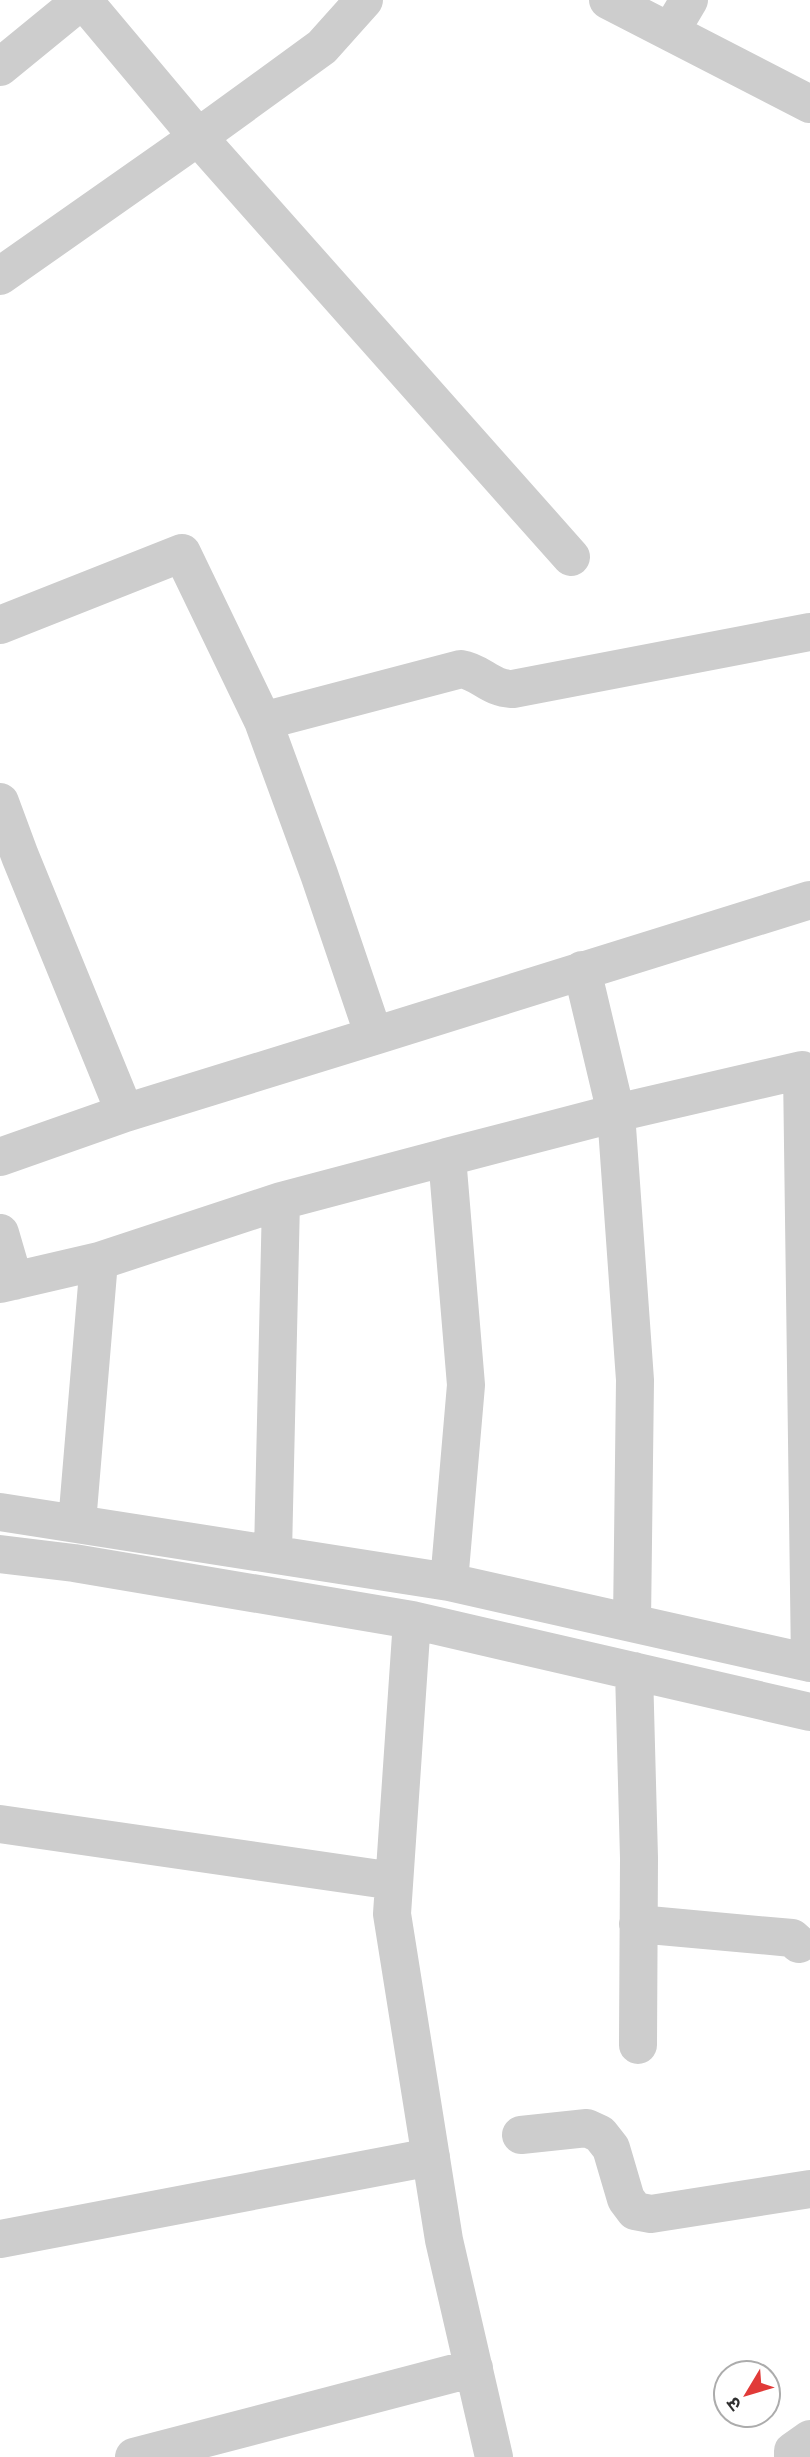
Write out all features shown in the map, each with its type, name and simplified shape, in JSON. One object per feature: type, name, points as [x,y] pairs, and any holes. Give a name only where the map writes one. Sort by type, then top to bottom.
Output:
[{"type":"street","points":[[0,67],[82,0],[198,137],[571,556]]},
{"type":"street","points":[[0,276],[322,47],[364,0]]},
{"type":"street","points":[[608,0],[679,16],[810,104]]},
{"type":"street","points":[[0,625],[182,553],[263,722],[319,874],[374,1036]]},
{"type":"street","points":[[263,722],[461,669],[469,670],[500,689],[513,690],[810,632]]},
{"type":"street","points":[[0,802],[125,1114]]},
{"type":"street","points":[[0,1157],[125,1114],[810,900]]},
{"type":"street","points":[[582,970],[616,1113],[635,1380],[632,1622]]},
{"type":"street","points":[[0,1233],[7,1282],[99,1261],[281,1201],[616,1113],[806,1070],[810,1663],[449,1581],[0,1512]]},
{"type":"street","points":[[447,1157],[466,1385],[449,1581]]},
{"type":"street","points":[[273,1553],[281,1201]]},
{"type":"street","points":[[77,1523],[99,1261]]},
{"type":"street","points":[[0,1554],[74,1563],[412,1620],[810,1712]]},
{"type":"street","points":[[412,1620],[392,1914],[444,2241],[494,2457]]},
{"type":"street","points":[[634,1671],[639,1858],[638,2045]]},
{"type":"street","points":[[0,1824],[394,1881]]},
{"type":"street","points":[[638,1924],[792,1938],[802,1960]]},
{"type":"street","points":[[520,2135],[587,2128],[600,2134],[611,2148],[626,2199],[635,2211],[651,2214],[810,2189]]},
{"type":"street","points":[[0,2239],[431,2157]]},
{"type":"street","points":[[134,2457],[474,2368]]},
{"type":"street","points":[[793,2457],[793,2451],[810,2439]]}]
